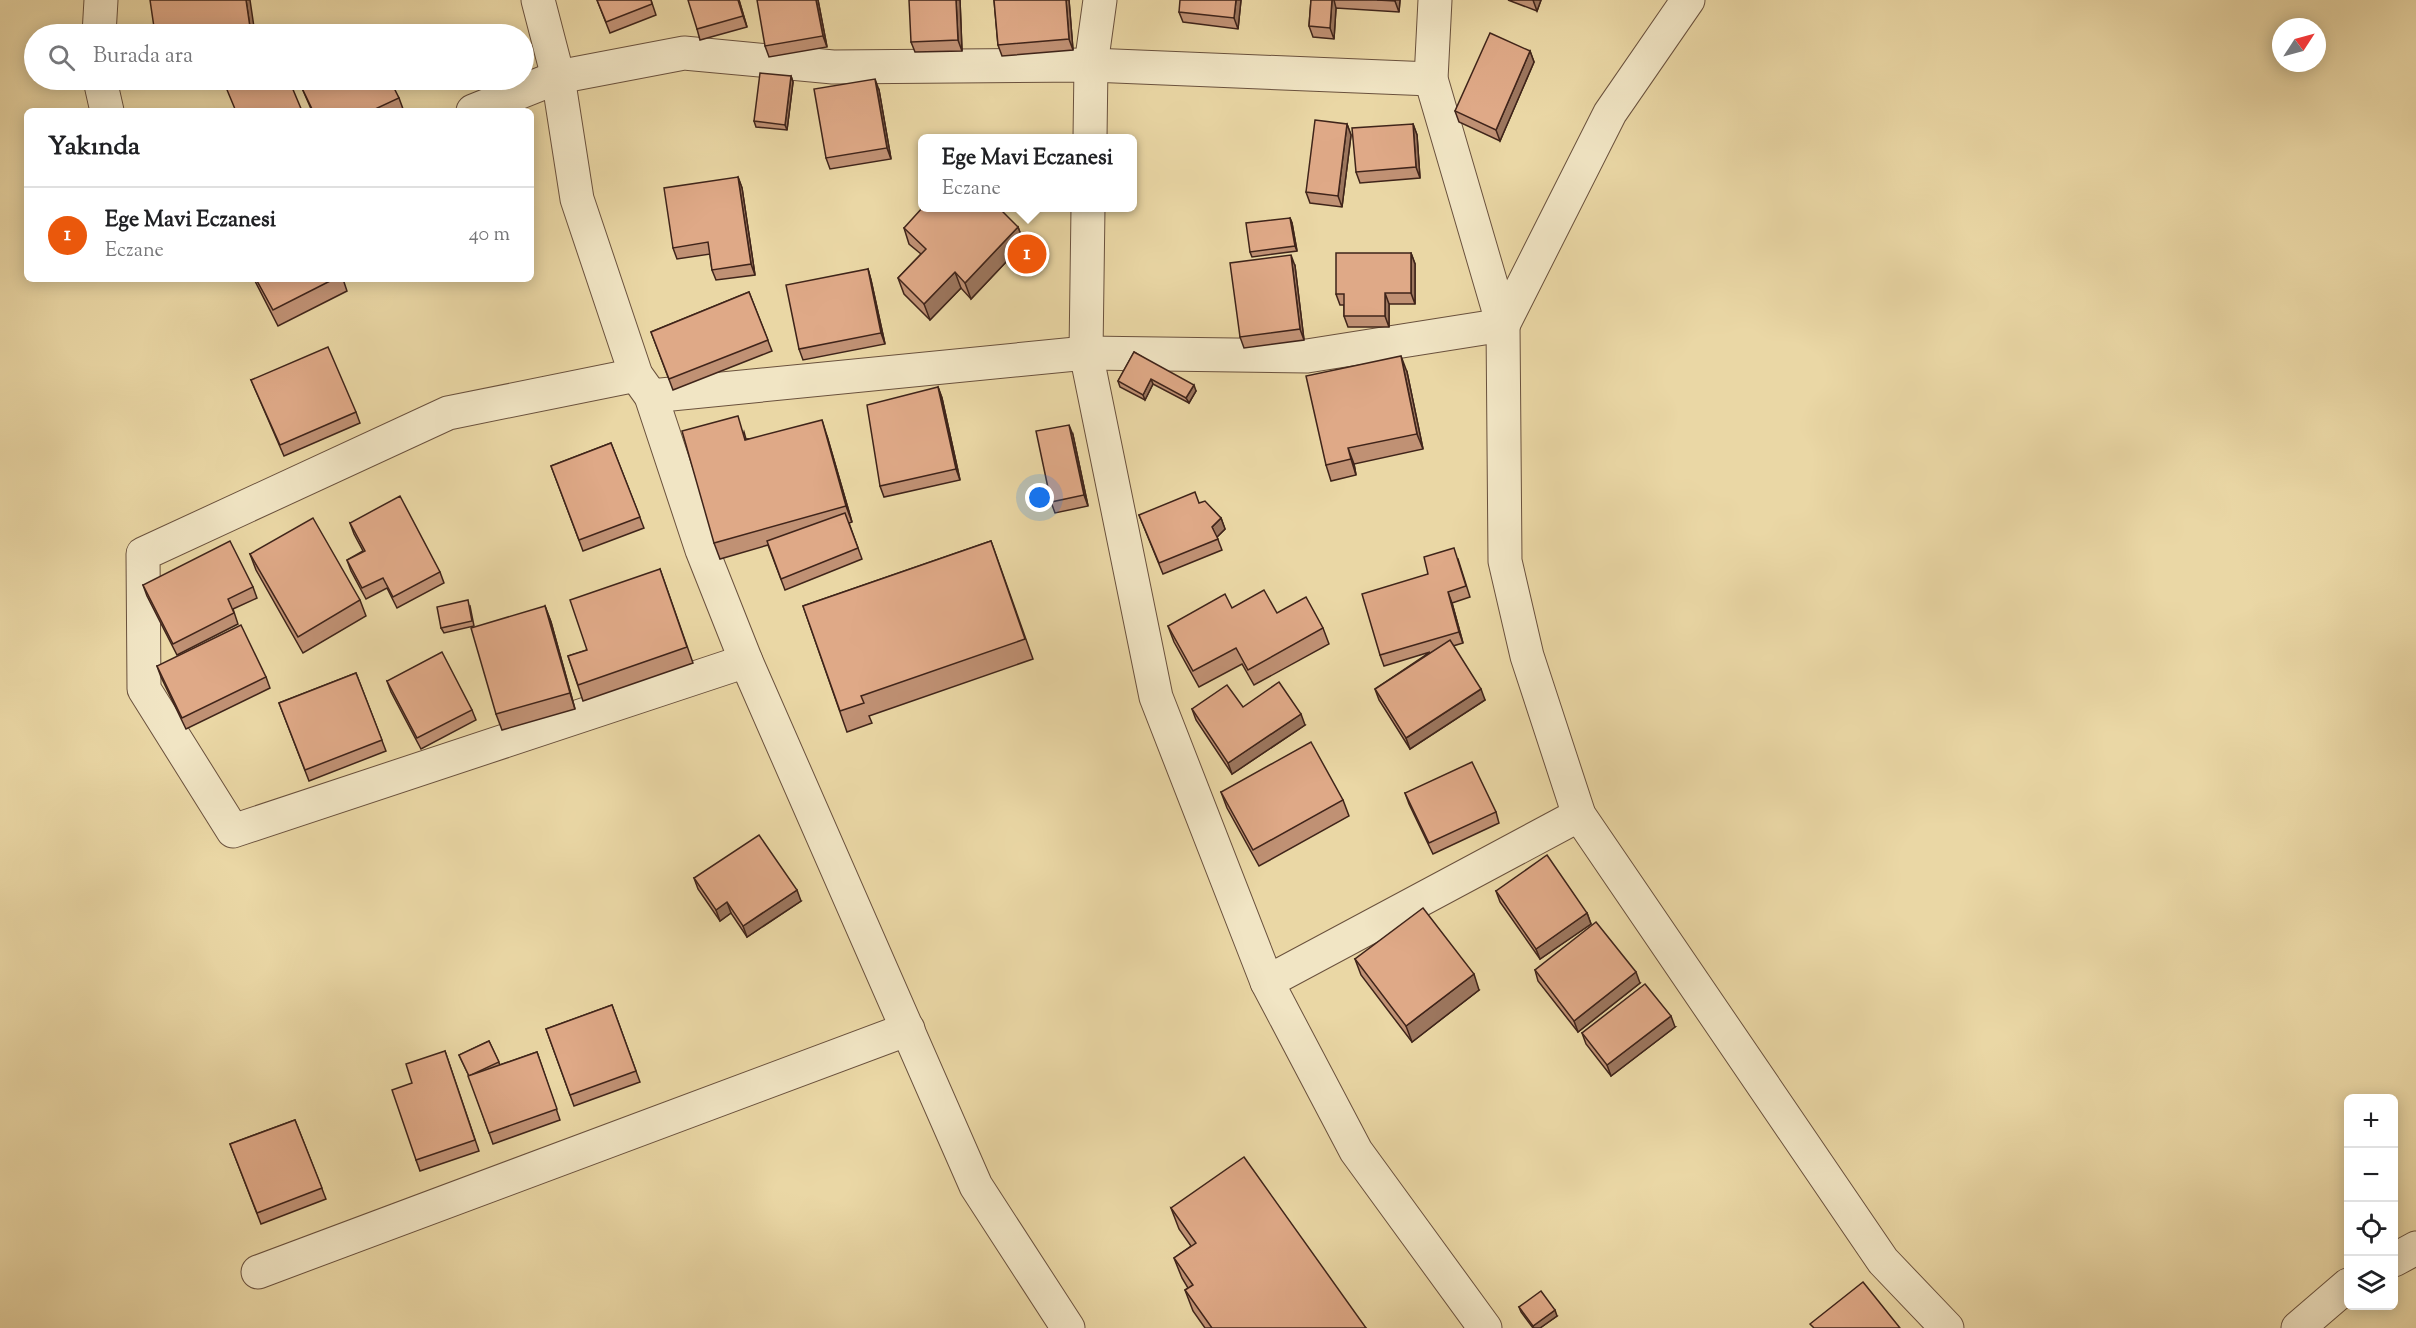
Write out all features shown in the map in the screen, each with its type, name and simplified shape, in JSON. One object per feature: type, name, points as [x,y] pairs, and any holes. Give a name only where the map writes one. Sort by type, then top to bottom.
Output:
[{"type":"street","points":[[100,24],[101,0]]},
{"type":"street","points":[[538,0],[558,77],[577,199],[702,550],[746,661],[976,1186],[1068,1328]]},
{"type":"street","points":[[1089,134],[1091,65],[1100,0]]},
{"type":"street","points":[[1436,0],[1431,79],[1503,325],[1505,561],[1527,656],[1579,815],[1883,1261],[1947,1328]]},
{"type":"street","points":[[1503,325],[1610,113],[1688,0]]},
{"type":"street","points":[[534,87],[558,77],[684,53],[833,67],[1091,65],[1431,79]]},
{"type":"street","points":[[102,90],[106,108]]},
{"type":"street","points":[[480,108],[526,90]]},
{"type":"street","points":[[1088,212],[1086,353],[1156,697],[1267,982],[1356,1151],[1485,1328]]},
{"type":"street","points":[[746,661],[233,831],[144,689],[143,554],[448,413],[644,386],[1086,353],[1307,356],[1503,325]]},
{"type":"street","points":[[1267,982],[1579,815]]},
{"type":"street","points":[[258,1272],[908,1029]]},
{"type":"street","points":[[2398,1258],[2416,1248]]},
{"type":"street","points":[[2298,1328],[2344,1289]]},
{"type":"building","points":[[150,0],[246,0],[250,24],[154,24]]},
{"type":"building","points":[[597,0],[651,0],[652,4],[606,22]]},
{"type":"building","points":[[688,0],[738,0],[743,16],[697,29]]},
{"type":"building","points":[[757,0],[816,0],[823,36],[765,46]]},
{"type":"building","points":[[909,0],[956,0],[958,40],[911,42]]},
{"type":"building","points":[[994,0],[1066,0],[1069,39],[998,45]]},
{"type":"building","points":[[1180,0],[1236,0],[1234,18],[1179,12]]},
{"type":"building","points":[[1311,0],[1332,0],[1330,28],[1309,26]]},
{"type":"building","points":[[1490,33],[1530,51],[1496,130],[1455,111]]},
{"type":"building","points":[[760,73],[791,76],[785,125],[754,121]]},
{"type":"building","points":[[875,79],[887,148],[826,158],[814,89]]},
{"type":"building","points":[[227,90],[293,90],[301,108],[235,108]]},
{"type":"building","points":[[303,90],[395,90],[399,98],[377,108],[312,108]]},
{"type":"building","points":[[1315,120],[1347,124],[1338,196],[1306,192]]},
{"type":"building","points":[[1413,124],[1416,167],[1356,172],[1352,128]]},
{"type":"building","points":[[738,177],[751,264],[712,270],[708,242],[673,248],[664,188]]},
{"type":"building","points":[[918,212],[1003,212],[1018,227],[965,283],[955,272],[924,304],[898,278],[926,249],[904,228]]},
{"type":"building","points":[[1290,218],[1295,246],[1250,252],[1246,223]]},
{"type":"building","points":[[1336,253],[1411,253],[1411,293],[1385,293],[1385,316],[1344,316],[1344,294],[1336,294]]},
{"type":"building","points":[[1291,255],[1300,329],[1240,337],[1230,263]]},
{"type":"building","points":[[868,269],[881,333],[799,349],[786,285]]},
{"type":"building","points":[[258,282],[328,282],[273,310]]},
{"type":"building","points":[[749,292],[768,340],[669,379],[651,332]]},
{"type":"building","points":[[328,347],[356,412],[280,445],[251,380]]},
{"type":"building","points":[[1134,352],[1194,385],[1186,398],[1151,379],[1143,395],[1118,381]]},
{"type":"building","points":[[1401,356],[1417,434],[1348,448],[1351,459],[1326,465],[1306,376]]},
{"type":"building","points":[[938,387],[956,469],[880,486],[867,405]]},
{"type":"building","points":[[738,416],[745,440],[822,420],[846,506],[714,543],[682,431]]},
{"type":"building","points":[[1069,425],[1084,495],[1051,502],[1036,431]]},
{"type":"building","points":[[611,443],[640,517],[579,540],[551,466]]},
{"type":"building","points":[[1195,492],[1199,503],[1205,501],[1221,518],[1212,527],[1218,539],[1159,563],[1139,515]]},
{"type":"building","points":[[400,496],[440,572],[393,597],[383,578],[362,588],[347,560],[365,551],[350,523]]},
{"type":"building","points":[[845,513],[858,548],[781,579],[767,541]]},
{"type":"building","points":[[313,518],[360,600],[298,637],[250,554]]},
{"type":"building","points":[[230,541],[253,587],[228,599],[234,613],[173,644],[143,585]]},
{"type":"building","points":[[991,541],[1025,639],[861,696],[864,703],[840,711],[803,606]]},
{"type":"building","points":[[1454,548],[1466,586],[1448,592],[1459,632],[1380,655],[1362,594],[1428,574],[1424,557]]},
{"type":"building","points":[[660,569],[687,647],[578,685],[568,656],[587,650],[570,600]]},
{"type":"building","points":[[1264,590],[1277,613],[1306,597],[1323,628],[1248,670],[1236,648],[1193,671],[1168,626],[1225,594],[1232,608]]},
{"type":"building","points":[[468,600],[472,621],[441,628],[437,607]]},
{"type":"building","points":[[545,606],[570,693],[496,714],[471,628]]},
{"type":"building","points":[[241,625],[266,677],[182,718],[157,666]]},
{"type":"building","points":[[1450,640],[1481,689],[1406,738],[1375,689]]},
{"type":"building","points":[[442,652],[472,710],[417,738],[387,681]]},
{"type":"building","points":[[356,673],[382,740],[305,770],[279,703]]},
{"type":"building","points":[[1279,682],[1301,714],[1228,763],[1192,709],[1227,685],[1243,707]]},
{"type":"building","points":[[1311,742],[1343,800],[1253,850],[1221,792]]},
{"type":"building","points":[[1472,762],[1496,812],[1429,843],[1405,793]]},
{"type":"building","points":[[759,835],[797,890],[743,926],[727,902],[716,910],[694,878]]},
{"type":"building","points":[[1547,855],[1587,913],[1536,949],[1496,891]]},
{"type":"building","points":[[1423,908],[1474,974],[1406,1026],[1355,959]]},
{"type":"building","points":[[1596,922],[1636,972],[1574,1021],[1535,970]]},
{"type":"building","points":[[1645,984],[1671,1016],[1607,1065],[1582,1033]]},
{"type":"building","points":[[612,1005],[636,1071],[570,1095],[546,1029]]},
{"type":"building","points":[[489,1041],[499,1062],[469,1076],[459,1055]]},
{"type":"building","points":[[445,1051],[475,1140],[416,1160],[392,1090],[412,1083],[406,1064]]},
{"type":"building","points":[[537,1052],[557,1109],[489,1133],[468,1076]]},
{"type":"building","points":[[295,1120],[322,1188],[257,1213],[230,1144]]},
{"type":"building","points":[[1244,1157],[1366,1328],[1212,1328],[1185,1290],[1193,1285],[1174,1258],[1196,1243],[1171,1208]]},
{"type":"building","points":[[1863,1282],[1900,1328],[1814,1328],[1810,1324]]},
{"type":"building","points":[[1541,1291],[1555,1310],[1533,1326],[1519,1307]]},
{"type":"place","name":"Ege Mavi Eczanesi","points":[[1027,254]]}]
